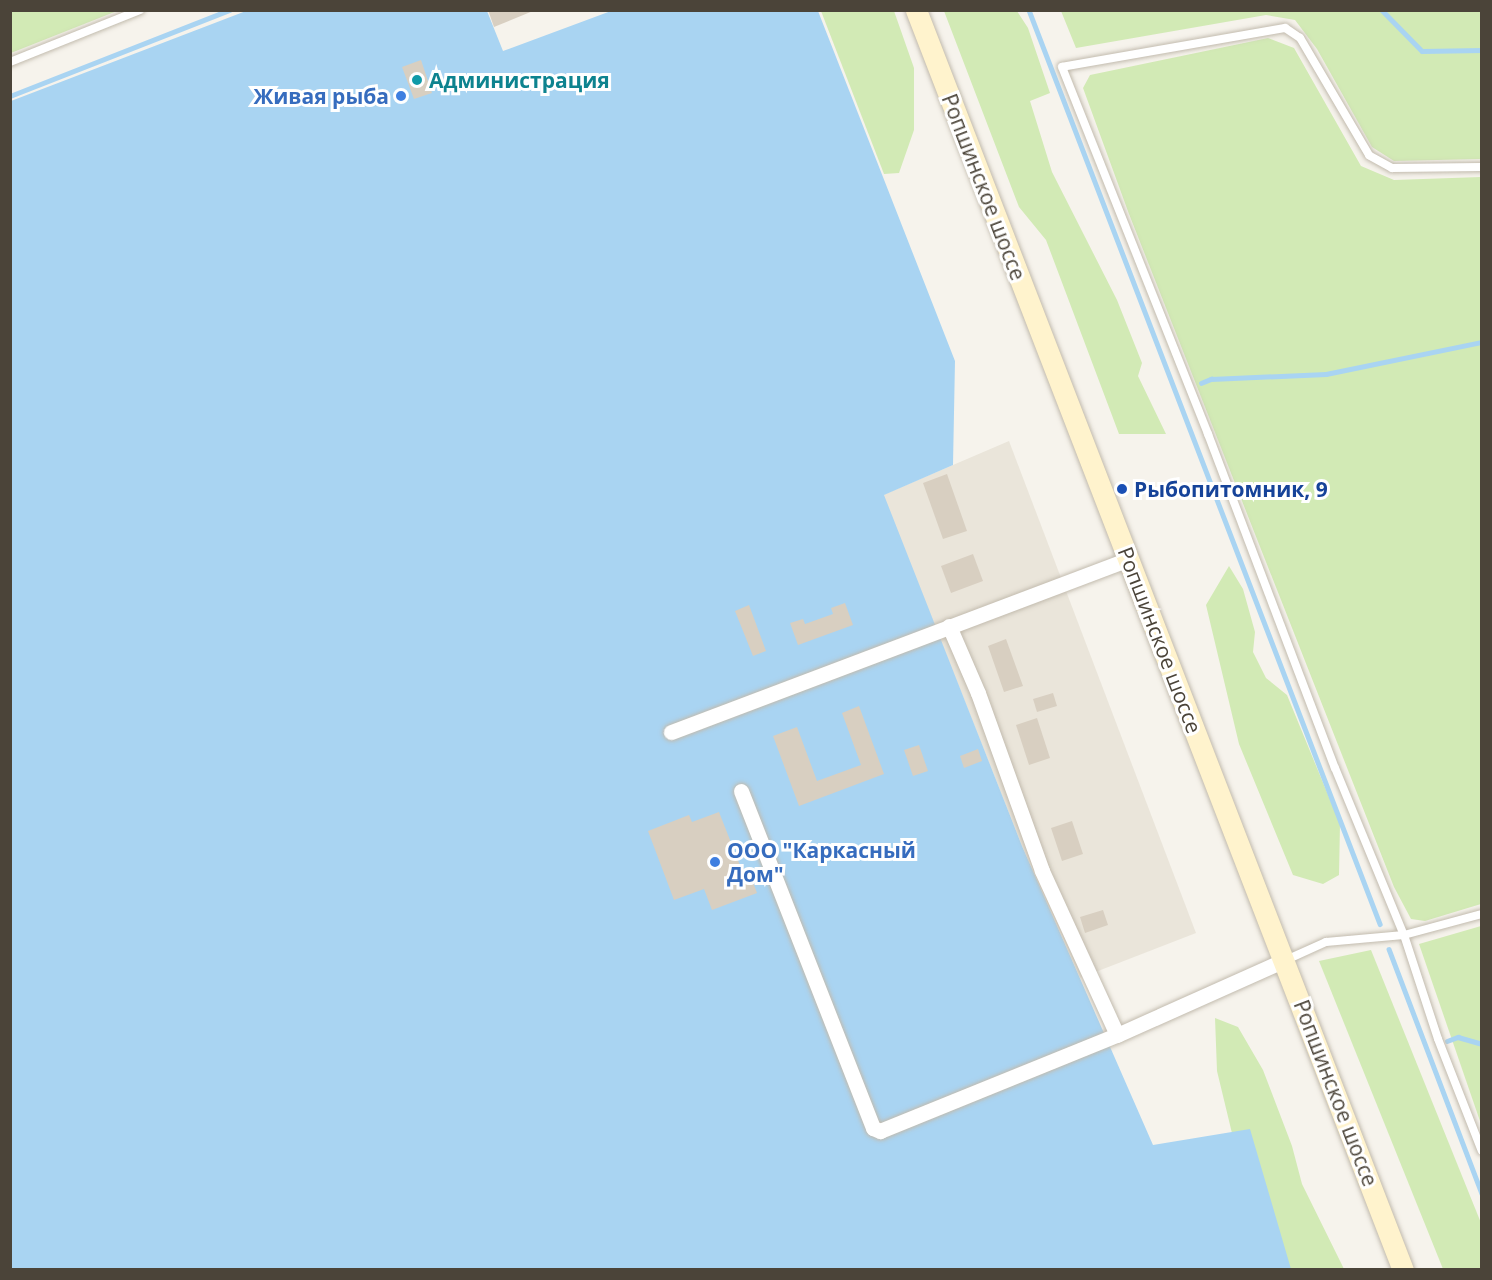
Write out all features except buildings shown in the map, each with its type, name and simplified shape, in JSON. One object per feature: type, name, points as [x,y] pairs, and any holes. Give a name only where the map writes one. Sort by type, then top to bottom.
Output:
[{"type":"main road","name":"Ропшинское шоссе","points":[[916,10],[1403,1269]]},
{"type":"street","points":[[671,732],[1128,559]]},
{"type":"street","points":[[949,626],[978,693],[1042,871],[1117,1035]]},
{"type":"street","points":[[741,791],[873,1128],[880,1131],[1117,1035],[1285,960]]},
{"type":"lane","points":[[10,62],[140,10]]},
{"type":"lane","points":[[1482,166],[1392,168],[1369,154],[1300,38],[1285,28],[1062,67],[1208,434],[1335,768],[1404,935],[1438,1039],[1482,1151]]},
{"type":"lane","points":[[1285,960],[1326,942],[1404,935],[1482,914]]},
{"type":"shaded area","points":[[1009,441],[1196,933],[1080,978],[1022,846],[883,495]]},
{"type":"green space","points":[[11,10],[117,10],[117,11],[11,53]]},
{"type":"green space","points":[[821,11],[894,11],[914,68],[914,130],[899,173],[884,174]]},
{"type":"green space","points":[[944,11],[1017,11],[1028,28],[1050,93],[1030,101],[1052,172],[1117,300],[1142,363],[1138,376],[1166,434],[1119,434],[1046,240],[1019,207]]},
{"type":"green space","points":[[1061,11],[1481,11],[1481,159],[1394,161],[1372,147],[1317,49],[1295,20],[1266,15],[1076,48]]},
{"type":"green space","points":[[1268,38],[1294,48],[1361,166],[1394,180],[1481,177],[1481,904],[1425,921],[1411,919],[1394,887],[1129,214],[1083,88],[1090,75]]},
{"type":"green space","points":[[1229,566],[1243,589],[1255,632],[1253,652],[1266,678],[1287,695],[1340,824],[1339,875],[1323,884],[1293,875],[1239,744],[1206,605]]},
{"type":"green space","points":[[1482,926],[1481,1124],[1419,944]]},
{"type":"green space","points":[[1371,950],[1481,1223],[1481,1269],[1443,1269],[1319,961]]},
{"type":"green space","points":[[1215,1018],[1238,1027],[1263,1070],[1292,1146],[1302,1184],[1344,1269],[874,1270],[1237,1154],[1217,1071]]},
{"type":"water","points":[[246,11],[487,11],[503,51],[611,11],[818,11],[955,361],[953,465],[884,495],[1022,846],[1153,1145],[1250,1129],[1291,1269],[11,1270],[11,101]]},
{"type":"waterway","points":[[10,96],[230,10]]},
{"type":"waterway","points":[[1029,10],[1380,924]]},
{"type":"waterway","points":[[1382,10],[1422,51],[1482,50]]},
{"type":"waterway","points":[[1201,383],[1211,379],[1326,374],[1482,342]]},
{"type":"waterway","points":[[1389,949],[1482,1194]]},
{"type":"waterway","points":[[1447,1041],[1458,1037],[1482,1044]]},
{"type":"place","name":"Администрация","points":[[417,80]]},
{"type":"place","name":"Живая рыба","points":[[401,96]]},
{"type":"place","name":"Рыбопитомник, 9","points":[[1122,489]]},
{"type":"place","name":"ООО \"Каркасный Дом\"","points":[[715,862]]}]
